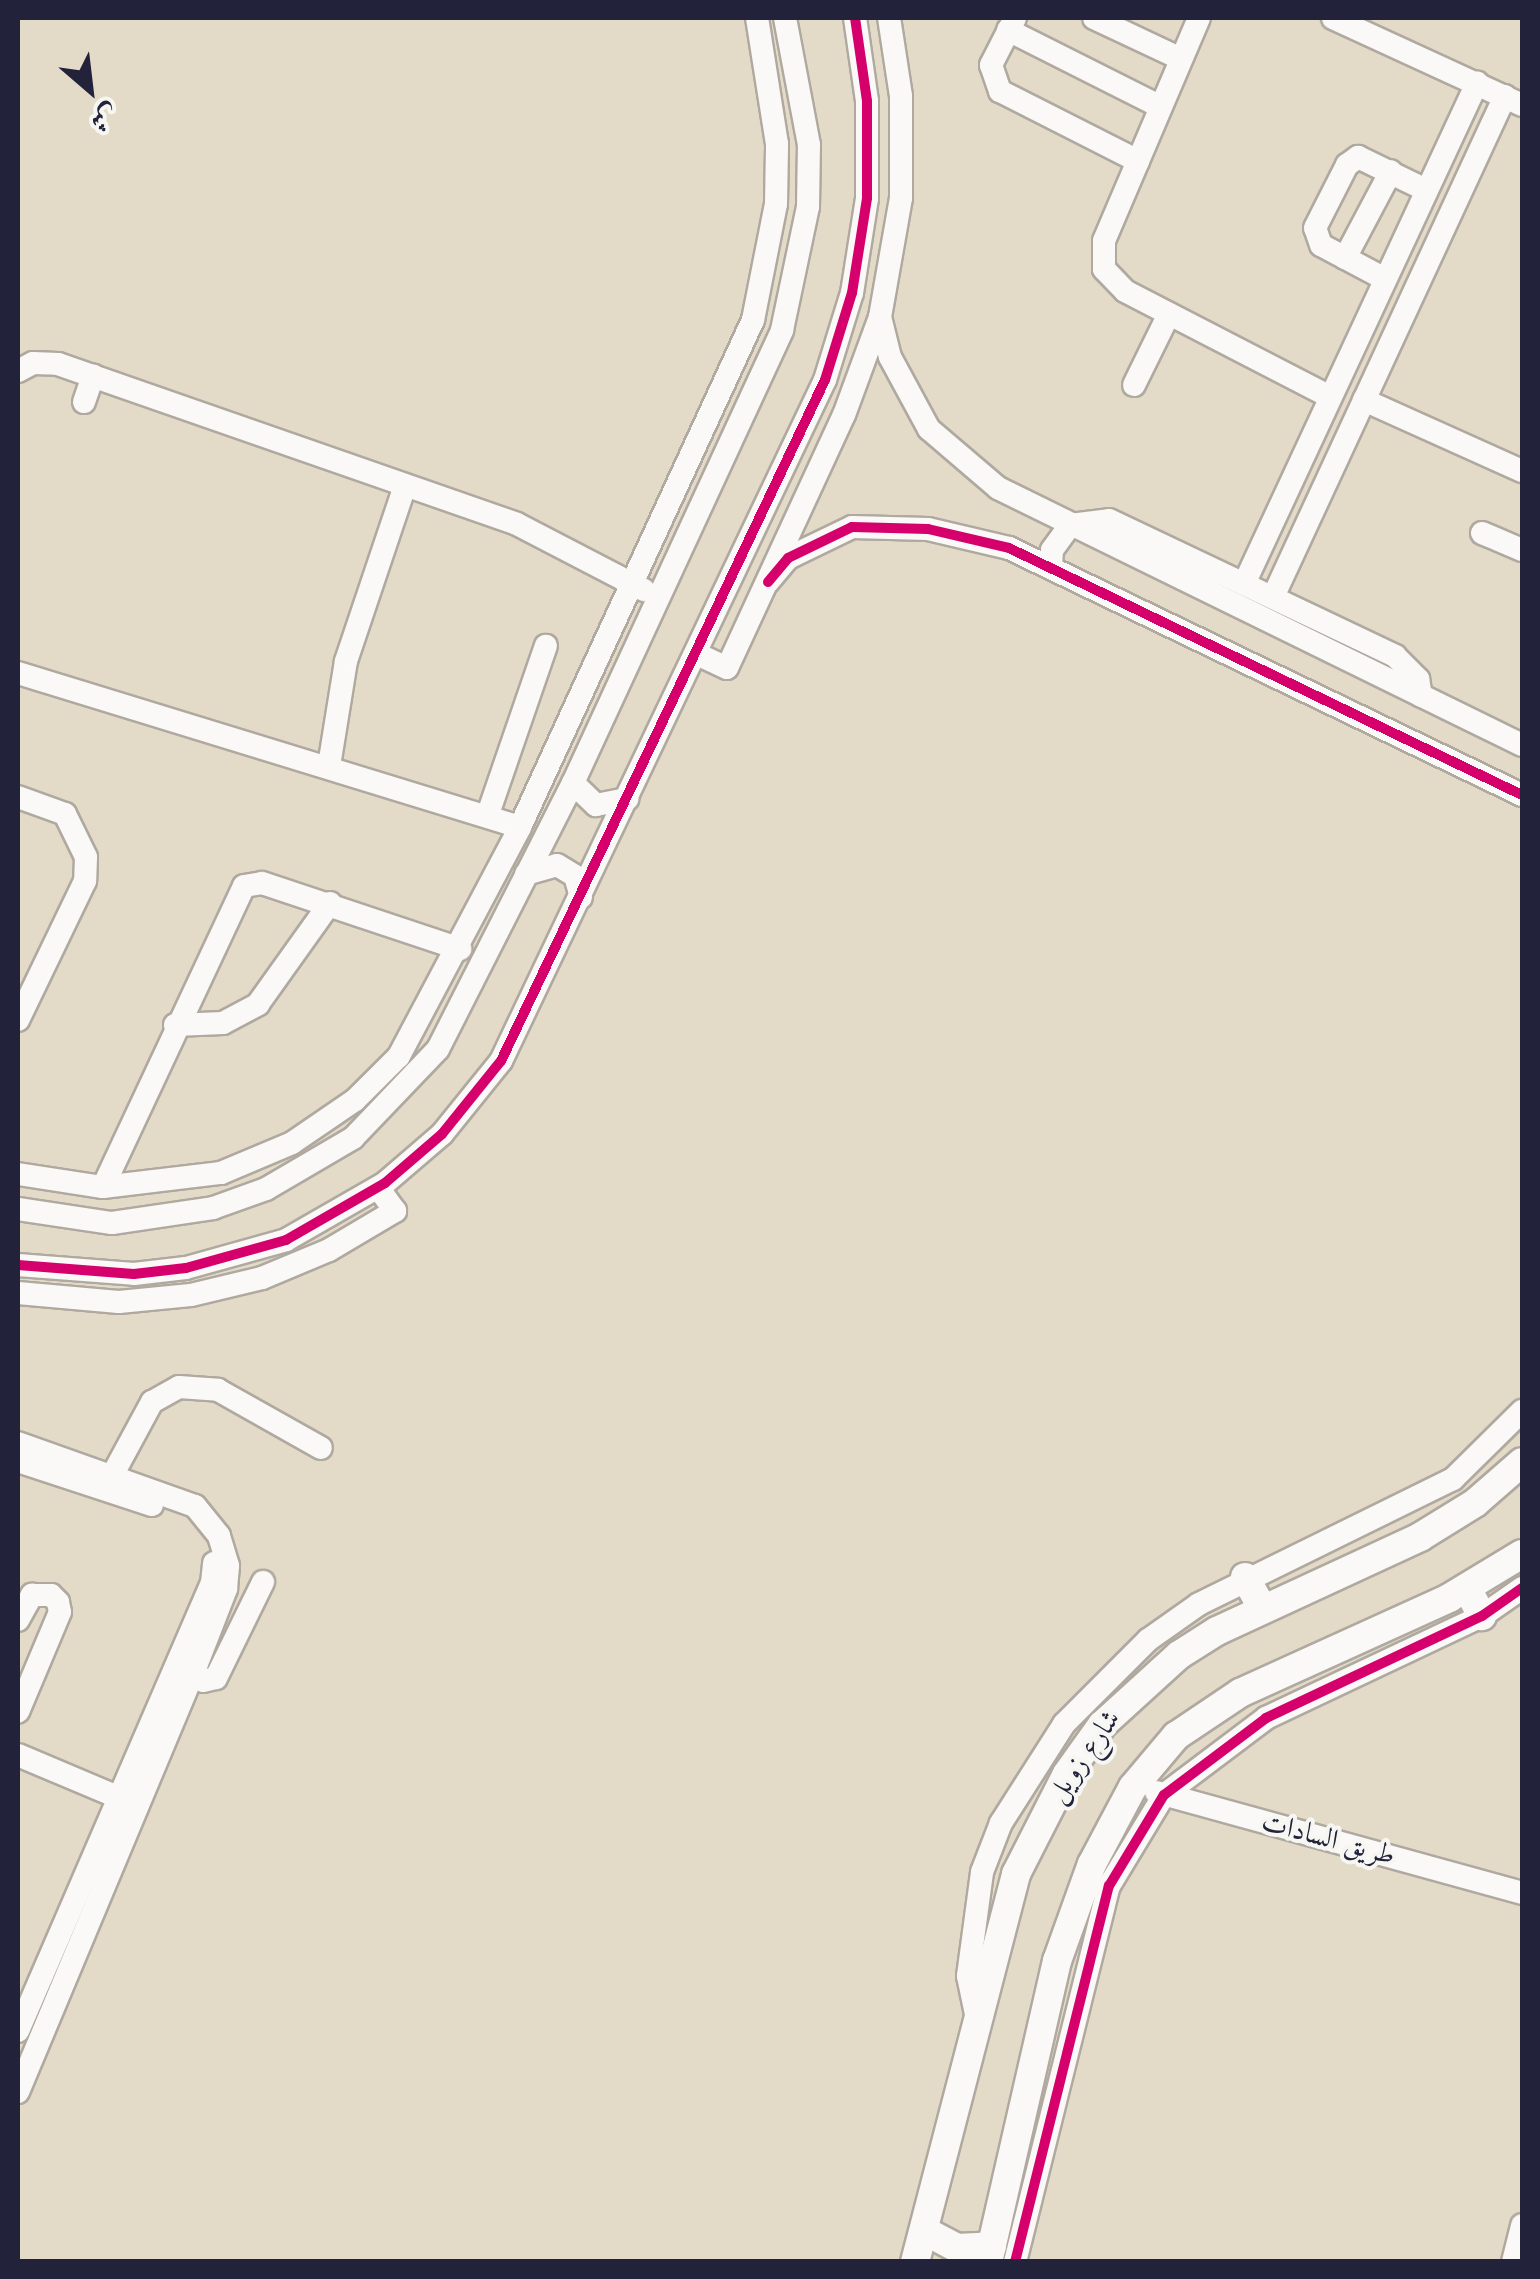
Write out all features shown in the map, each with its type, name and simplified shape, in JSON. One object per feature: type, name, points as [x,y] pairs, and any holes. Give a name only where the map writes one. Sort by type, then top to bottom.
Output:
[{"type":"main road","name":"شارع زويل","points":[[915,2262],[1016,1874],[1067,1774],[1134,1692],[1179,1655],[1263,1610],[1420,1537],[1475,1503],[1522,1462]]},
{"type":"main road","name":"شارع زويل","points":[[999,2256],[1057,1960],[1092,1864],[1133,1786],[1176,1736],[1240,1693],[1467,1588],[1522,1554]]},
{"type":"main road","points":[[1245,1577],[1263,1610]]},
{"type":"main road","points":[[1467,1588],[1482,1616]]},
{"type":"main road","points":[[925,2231],[956,2248],[999,2256]]},
{"type":"street","points":[[18,1174],[103,1187],[221,1173],[292,1143],[355,1100],[399,1056],[460,948],[520,827],[732,376],[768,263],[778,144],[756,18]]},
{"type":"street","points":[[18,1209],[112,1223],[213,1208],[266,1189],[353,1138],[438,1049],[573,783],[782,330],[799,270],[809,145],[785,18]]},
{"type":"street","points":[[18,1265],[82,1274],[186,1268],[286,1240],[378,1188],[474,1100],[536,994],[825,380],[862,244],[867,101],[855,18]]},
{"type":"street","points":[[697,654],[727,668],[844,416],[880,317],[897,233],[902,96],[889,18]]},
{"type":"street","points":[[1094,18],[1181,59]]},
{"type":"street","points":[[1199,18],[1104,241],[1102,262],[1114,284],[1330,398]]},
{"type":"street","points":[[1273,598],[1364,400],[1514,101],[1333,18]]},
{"type":"street","points":[[1138,161],[1000,91],[992,65],[1012,24],[1161,107]]},
{"type":"street","points":[[1244,584],[1476,83]]},
{"type":"street","points":[[867,101],[902,96]]},
{"type":"street","points":[[1385,279],[1345,258],[1314,234],[1347,165],[1365,158],[1426,190]]},
{"type":"street","points":[[1345,258],[1390,171]]},
{"type":"street","points":[[1134,385],[1169,314]]},
{"type":"street","points":[[880,317],[890,357],[929,429],[998,488],[1522,745]]},
{"type":"street","points":[[18,371],[45,362],[93,376],[536,531],[661,598]]},
{"type":"street","points":[[84,402],[93,376]]},
{"type":"street","points":[[1364,400],[1522,471]]},
{"type":"street","points":[[330,766],[346,661],[406,486]]},
{"type":"street","points":[[1051,565],[1052,550],[1070,525],[1109,520],[1396,656],[1418,680],[1421,696]]},
{"type":"street","points":[[768,582],[803,548],[852,528],[969,536],[1051,565],[1522,795]]},
{"type":"street","points":[[1482,533],[1522,550]]},
{"type":"street","points":[[488,814],[546,646]]},
{"type":"street","points":[[18,672],[520,827]]},
{"type":"street","points":[[573,783],[596,806],[627,799]]},
{"type":"street","points":[[18,797],[64,814],[86,857],[85,882],[18,1020]]},
{"type":"street","points":[[526,874],[556,864],[575,876],[581,897]]},
{"type":"street","points":[[103,1187],[174,1025],[244,886],[255,881],[460,948]]},
{"type":"street","points":[[174,1025],[223,1024],[258,1004],[330,904]]},
{"type":"street","points":[[18,1293],[119,1302],[191,1295],[279,1271],[395,1211],[378,1188]]},
{"type":"street","points":[[113,1474],[152,1402],[180,1387],[218,1390],[321,1448]]},
{"type":"street","points":[[978,2028],[968,1976],[971,1924],[982,1872],[1027,1777],[1102,1681],[1148,1640],[1245,1577],[1453,1479],[1522,1411]]},
{"type":"street","points":[[19,1451],[191,1512],[219,1552],[219,1586],[99,1868],[28,1979],[21,2016],[50,2019]]},
{"type":"street","points":[[76,1472],[113,1474],[138,1493]]},
{"type":"street","points":[[182,1672],[204,1682],[220,1673],[263,1582]]},
{"type":"street","points":[[999,2256],[1109,1886],[1164,1795],[1266,1718],[1482,1616],[1522,1588]]},
{"type":"street","points":[[18,1620],[32,1596],[51,1594],[58,1602],[60,1612],[18,1712]]},
{"type":"street","points":[[18,2092],[61,1993],[120,1798],[148,1749]]},
{"type":"street","points":[[18,1755],[120,1798]]},
{"type":"street","name":"طريق السادات","points":[[1133,1786],[1522,1893]]},
{"type":"street","points":[[28,1979],[61,1993]]},
{"type":"street","points":[[1514,2262],[1522,2225]]},
{"type":"cycle path","points":[[18,1265],[134,1274],[186,1268],[286,1240],[385,1183],[442,1134],[501,1061],[825,380],[852,293],[867,198],[867,101],[855,18]]},
{"type":"cycle path","points":[[768,582],[788,558],[852,527],[928,529],[1009,548],[1522,795]]},
{"type":"cycle path","points":[[1015,2262],[1109,1886],[1164,1795],[1266,1718],[1482,1616],[1522,1588]]}]
